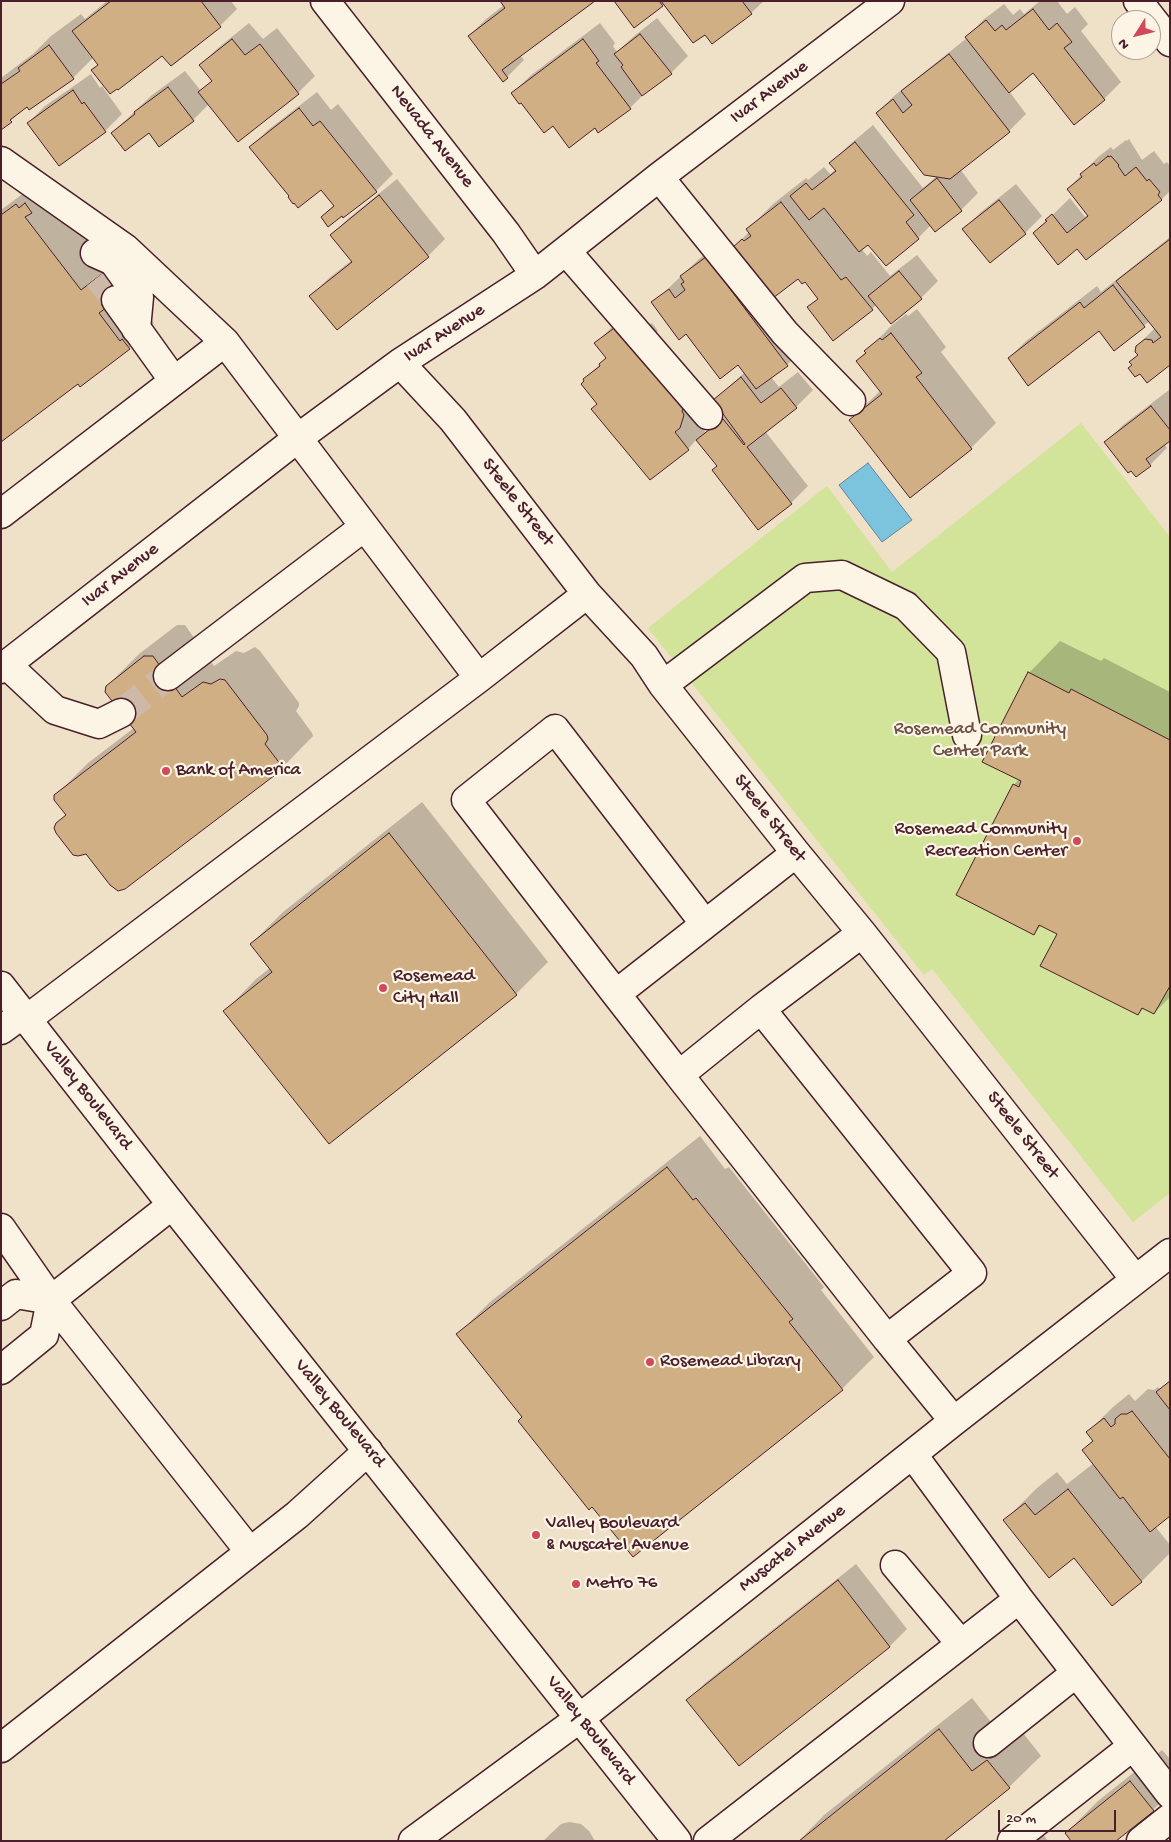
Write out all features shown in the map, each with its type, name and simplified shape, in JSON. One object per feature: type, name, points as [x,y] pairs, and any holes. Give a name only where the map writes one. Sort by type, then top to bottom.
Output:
[{"type":"street","name":"Nevada Avenue","points":[[325,1],[506,233],[535,276]]},
{"type":"street","name":"Ivar Avenue","points":[[4,667],[298,438],[400,363],[535,276],[567,252],[659,177],[890,1]]},
{"type":"street","points":[[1138,1],[1170,42]]},
{"type":"street","points":[[1,161],[98,254],[113,261],[139,297],[136,329]]},
{"type":"street","points":[[659,177],[785,333],[851,401]]},
{"type":"street","points":[[98,254],[126,249],[225,342],[479,678]]},
{"type":"street","points":[[567,252],[708,415]]},
{"type":"street","points":[[116,300],[174,381]]},
{"type":"street","points":[[1,514],[225,342]]},
{"type":"street","name":"Steele Street","points":[[400,363],[453,420],[587,594],[644,656],[663,685],[862,933],[1135,1279]]},
{"type":"street","points":[[168,676],[364,527]]},
{"type":"street","points":[[663,685],[805,578],[842,575],[906,606],[951,652],[967,736]]},
{"type":"street","points":[[1,1030],[25,1017],[479,678],[587,594]]},
{"type":"street","points":[[4,667],[54,710],[99,724],[121,713]]},
{"type":"street","points":[[705,924],[555,729],[466,800],[679,1075],[954,1422]]},
{"type":"street","points":[[616,994],[796,853]]},
{"type":"street","points":[[679,1075],[862,933]]},
{"type":"street","name":"Valley Boulevard","points":[[1,986],[172,1205],[677,1841]]},
{"type":"street","points":[[762,1009],[972,1273],[887,1338]]},
{"type":"street","points":[[1,1370],[44,1335],[51,1300],[172,1205]]},
{"type":"street","points":[[1,1228],[51,1300],[250,1552]]},
{"type":"street","name":"Muscatel Avenue","points":[[413,1841],[580,1718],[1135,1279],[1170,1254]]},
{"type":"street","points":[[1,1306],[16,1294],[51,1300]]},
{"type":"street","points":[[1,1748],[297,1515],[368,1450]]},
{"type":"street","points":[[913,1455],[1019,1599],[1170,1794]]},
{"type":"street","points":[[895,1565],[961,1644]]},
{"type":"street","points":[[708,1841],[1019,1599]]},
{"type":"street","points":[[988,1743],[1076,1673]]},
{"type":"street","points":[[1025,1837],[1133,1746]]},
{"type":"street","points":[[1141,1841],[1170,1818]]},
{"type":"green space","name":"Rosemead Community Center Park","points":[[1081,423],[1170,537],[1170,1193],[1133,1222],[932,969],[924,975],[648,628],[827,486],[892,572]]},
{"type":"water","points":[[868,463],[912,520],[882,542],[839,485]]},
{"type":"building","points":[[111,1],[201,1],[221,27],[171,66],[162,56],[110,94],[91,70],[98,65],[72,31]]},
{"type":"building","points":[[500,1],[595,1],[502,70],[508,78],[503,82],[468,36],[505,8]]},
{"type":"building","points":[[614,1],[659,1],[663,6],[634,28]]},
{"type":"building","points":[[661,1],[742,1],[752,14],[712,44],[705,35],[693,43]]},
{"type":"building","points":[[1033,9],[1049,30],[1057,23],[1072,42],[1064,48],[1105,100],[1074,125],[1033,73],[1009,93],[965,37],[986,20],[995,31],[1002,25],[1006,30]]},
{"type":"building","points":[[640,34],[672,74],[642,96],[614,54]]},
{"type":"building","points":[[232,39],[245,55],[260,44],[299,94],[238,142],[198,92],[212,81],[199,65]]},
{"type":"building","points":[[583,39],[599,61],[596,63],[631,109],[598,133],[595,128],[569,148],[553,126],[544,133],[511,93]]},
{"type":"building","points":[[49,45],[74,79],[29,110],[27,107],[10,120],[12,122],[1,130],[1,84],[20,71],[18,68]]},
{"type":"building","points":[[949,54],[1010,132],[950,179],[924,175],[876,113],[893,99],[903,113],[912,105],[901,91]]},
{"type":"building","points":[[168,87],[194,121],[159,147],[149,133],[125,151],[111,133],[135,114],[134,112]]},
{"type":"building","points":[[73,90],[82,104],[84,102],[106,132],[59,166],[27,123]]},
{"type":"building","points":[[299,108],[313,126],[320,121],[377,192],[328,227],[321,217],[334,206],[321,190],[298,208],[249,147]]},
{"type":"building","points":[[855,142],[914,215],[906,222],[919,239],[886,266],[868,245],[859,252],[824,208],[809,220],[790,196],[806,183],[812,190],[836,171],[829,163]]},
{"type":"building","points":[[1108,156],[1111,156],[1119,165],[1125,176],[1136,167],[1147,181],[1149,179],[1160,192],[1158,195],[1162,200],[1086,260],[1077,249],[1058,265],[1033,233],[1052,214],[1067,233],[1088,216],[1067,189],[1082,177],[1080,174],[1094,163],[1096,166]]},
{"type":"building","points":[[937,178],[962,211],[935,232],[910,200]]},
{"type":"building","points":[[379,195],[429,257],[337,330],[309,296],[352,262],[330,235]]},
{"type":"building","points":[[999,200],[1026,234],[990,263],[962,229]]},
{"type":"building","points":[[781,202],[841,280],[846,277],[873,310],[833,341],[807,307],[818,299],[805,282],[802,284],[798,279],[773,298],[732,248],[742,239],[744,241],[751,236],[746,229]]},
{"type":"building","points":[[25,203],[32,213],[25,217],[81,290],[110,268],[128,292],[99,313],[120,341],[122,339],[130,349],[80,387],[78,384],[1,442],[1,215],[16,204],[19,208]]},
{"type":"building","points":[[1170,239],[1170,365],[1147,383],[1140,374],[1135,377],[1128,368],[1132,365],[1129,362],[1138,355],[1135,352],[1136,346],[1145,339],[1152,340],[1153,343],[1161,337],[1116,281]]},
{"type":"building","points":[[706,257],[788,366],[756,389],[738,365],[720,379],[686,334],[679,340],[651,302],[669,289],[675,298],[685,290],[681,284],[684,282],[680,276]]},
{"type":"building","points":[[899,271],[922,299],[891,324],[868,296]]},
{"type":"building","points":[[1113,285],[1145,327],[1114,351],[1099,331],[1028,386],[1008,358],[1080,302],[1084,308]]},
{"type":"building","points":[[617,326],[683,409],[684,415],[680,428],[675,432],[689,450],[650,480],[591,409],[597,404],[581,384],[584,381],[583,379],[600,366],[599,364],[606,358],[594,343]]},
{"type":"building","points":[[891,333],[922,373],[916,377],[972,449],[910,498],[849,420],[882,394],[856,361],[866,353],[864,351],[880,338],[882,340]]},
{"type":"building","points":[[741,377],[761,403],[781,388],[797,408],[747,447],[792,504],[758,530],[712,470],[717,466],[696,440],[723,419],[745,444],[713,400]]},
{"type":"building","points":[[1151,406],[1170,430],[1170,441],[1146,459],[1151,466],[1136,477],[1131,471],[1128,473],[1104,442]]},
{"type":"building","points":[[144,656],[153,656],[182,697],[203,682],[211,684],[220,679],[225,680],[267,735],[268,739],[265,744],[281,765],[281,769],[125,889],[118,891],[110,885],[86,854],[73,855],[56,833],[54,828],[56,823],[66,815],[54,800],[54,795],[136,732],[105,692],[106,686]]},
{"type":"building","name":"Rosemead Community Recreation Center","points":[[1028,672],[1069,693],[1071,689],[1170,740],[1170,986],[1154,1014],[1142,1008],[1138,1015],[1040,966],[1057,934],[1039,925],[1034,935],[956,895],[1013,784],[1019,787],[1021,781],[982,762]]},
{"type":"building","points":[[389,833],[517,995],[329,1144],[223,1011],[272,972],[250,944]]},
{"type":"building","points":[[667,1167],[693,1200],[696,1198],[793,1319],[789,1322],[843,1390],[633,1557],[592,1507],[589,1510],[518,1421],[522,1417],[456,1334]]},
{"type":"building","points":[[1170,1381],[1170,1410],[1156,1392]]},
{"type":"building","points":[[1132,1411],[1170,1459],[1170,1516],[1150,1532],[1123,1497],[1120,1499],[1082,1450],[1093,1441],[1086,1432],[1104,1418],[1111,1427],[1115,1424],[1115,1419],[1121,1414],[1127,1414]]},
{"type":"building","points":[[1068,1489],[1142,1582],[1112,1606],[1074,1558],[1049,1578],[1003,1520],[1025,1503],[1035,1515]]},
{"type":"building","points":[[838,1580],[890,1647],[739,1766],[686,1700]]},
{"type":"building","points":[[939,1729],[972,1771],[987,1760],[1010,1788],[944,1841],[799,1841]]},
{"type":"building","points":[[1130,1781],[1154,1811],[1116,1841],[1071,1841],[1065,1833]]},
{"type":"tunnel","points":[[98,277],[116,300]]},
{"type":"tunnel","points":[[121,713],[168,676]]},
{"type":"place","name":"Bank of America","points":[[166,771]]},
{"type":"place","name":"Rosemead Community Recreation Center","points":[[1077,841]]},
{"type":"place","name":"Rosemead City Hall","points":[[383,988]]},
{"type":"place","name":"Rosemead Library","points":[[650,1362]]},
{"type":"place","name":"Valley Boulevard & Muscatel Avenue","points":[[536,1535]]},
{"type":"place","name":"Metro 76","points":[[576,1584]]}]
